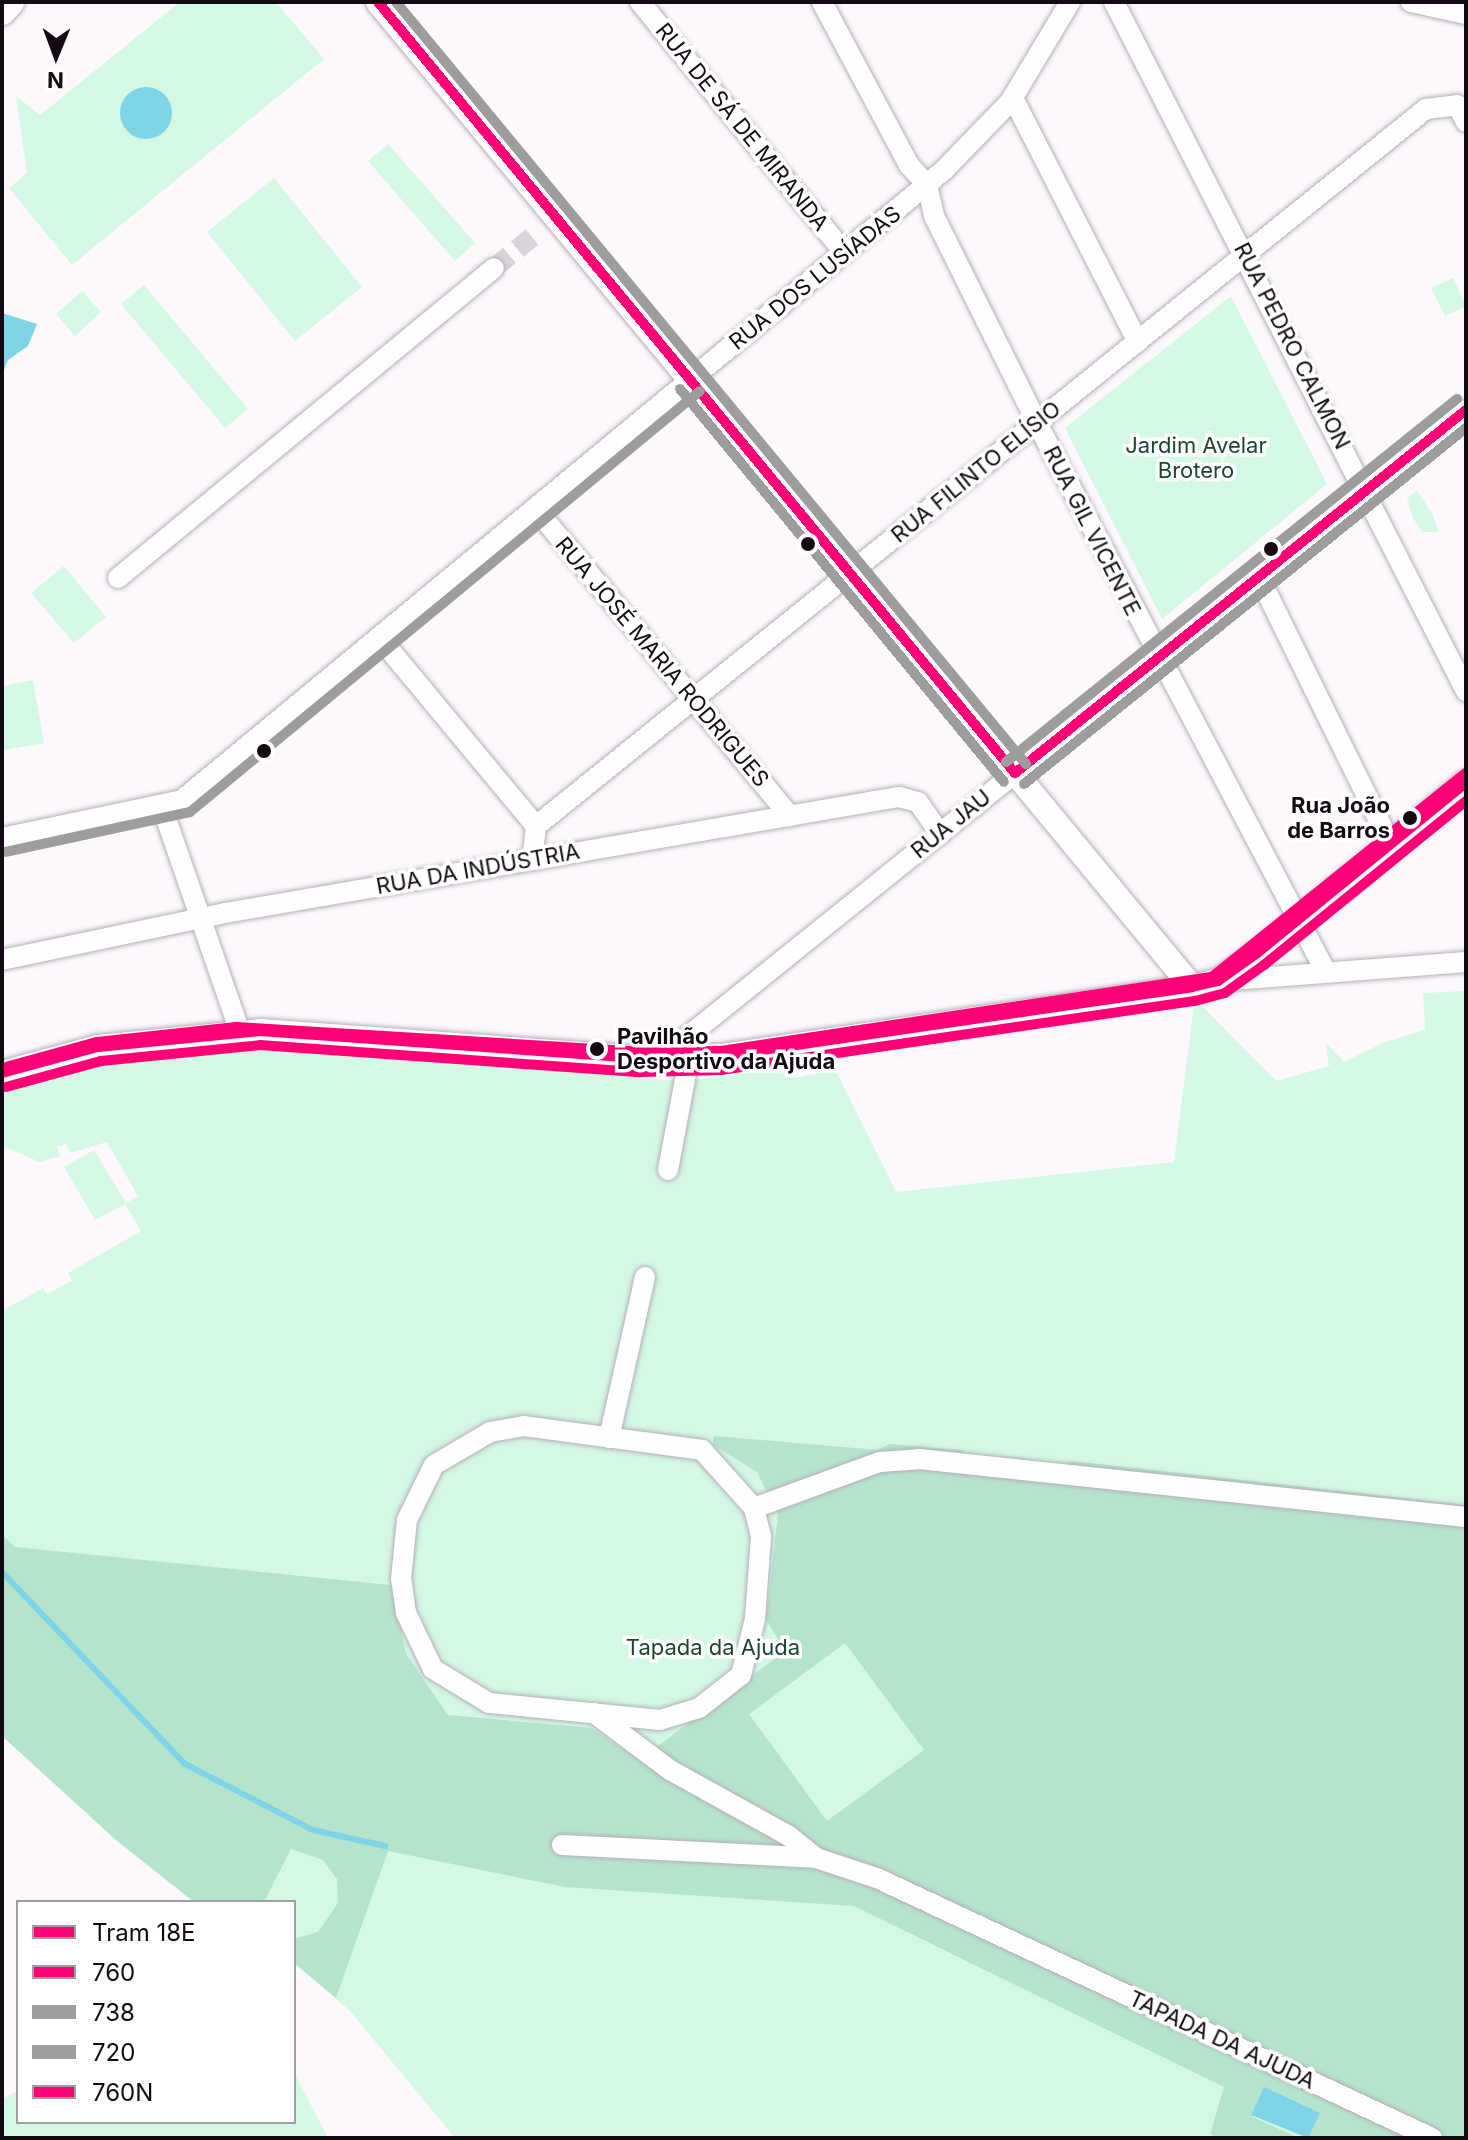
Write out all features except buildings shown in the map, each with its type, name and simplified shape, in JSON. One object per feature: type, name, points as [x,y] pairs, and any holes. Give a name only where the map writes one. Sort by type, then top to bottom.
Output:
[{"type":"main road","points":[[2,11],[10,2]]},
{"type":"street","points":[[378,2],[1192,987]]},
{"type":"street","name":"RUA DE SÁ DE MIRANDA","points":[[640,2],[845,253]]},
{"type":"street","name":"RUA GIL VICENTE","points":[[822,2],[909,165],[927,185],[934,216],[1037,423],[1326,972]]},
{"type":"street","name":"RUA DOS LUSÍADAS","points":[[2,838],[162,807],[182,800],[927,185],[1013,98],[1070,2]]},
{"type":"street","name":"RUA PEDRO CALMON","points":[[1114,2],[1247,254],[1466,691]]},
{"type":"street","points":[[1411,2],[1457,9]]},
{"type":"street","points":[[1013,98],[1138,342]]},
{"type":"street","name":"RUA FILINTO ELÍSIO","points":[[536,826],[1426,109],[1445,103],[1457,105],[1466,122]]},
{"type":"street","points":[[118,578],[494,268]]},
{"type":"street","name":"RUA JAU","points":[[661,1058],[1466,410]]},
{"type":"street","name":"RUA JOSÉ MARIA RODRIGUES","points":[[535,508],[790,816]]},
{"type":"street","points":[[1259,577],[1390,843]]},
{"type":"street","points":[[379,637],[536,826],[532,860]]},
{"type":"street","points":[[1218,981],[1297,922],[1466,783]]},
{"type":"street","name":"RUA DA INDÚSTRIA","points":[[2,960],[201,918],[906,797],[923,807],[940,834]]},
{"type":"street","points":[[162,807],[240,1032]]},
{"type":"street","points":[[2,1073],[98,1047],[240,1032],[689,1058],[1218,981],[1466,962]]},
{"type":"street","points":[[668,1170],[689,1058]]},
{"type":"street","points":[[609,1438],[645,1277]]},
{"type":"street","points":[[523,1426],[702,1450],[754,1508],[761,1537],[755,1619],[741,1675],[699,1708],[660,1720],[489,1703],[459,1690],[433,1669],[406,1613],[401,1579],[407,1520],[434,1465],[459,1446],[490,1432],[523,1426]]},
{"type":"street","points":[[754,1508],[880,1462],[919,1459],[1466,1517]]},
{"type":"street","name":"TAPADA DA AJUDA","points":[[594,1713],[670,1770],[789,1836],[816,1858],[915,1895],[1432,2138]]},
{"type":"street","points":[[562,1845],[816,1858]]},
{"type":"green space","points":[[180,2],[276,2],[324,59],[72,265],[9,188],[27,173],[16,96],[40,115]]},
{"type":"green space","points":[[388,144],[475,243],[455,261],[368,161]]},
{"type":"green space","points":[[274,178],[362,287],[295,341],[207,232]]},
{"type":"green space","points":[[1453,278],[1466,306],[1445,316],[1431,288]]},
{"type":"green space","points":[[144,285],[248,409],[225,428],[121,304]]},
{"type":"green space","points":[[82,291],[101,312],[75,336],[56,314]]},
{"type":"green space","name":"Jardim Avelar Brotero","points":[[1231,296],[1327,484],[1162,619],[1065,428]]},
{"type":"green space","points":[[1417,491],[1432,513],[1439,532],[1422,532],[1413,518],[1407,498]]},
{"type":"green space","points":[[64,566],[106,617],[74,643],[31,593]]},
{"type":"green space","points":[[33,680],[44,743],[4,750],[2,686]]},
{"type":"green space","name":"Tapada da Ajuda","points":[[1466,991],[1466,2138],[455,2138],[350,2011],[296,1965],[296,1900],[191,1900],[116,1840],[2,1736],[2,1311],[43,1288],[47,1294],[72,1281],[68,1273],[141,1231],[125,1204],[95,1220],[64,1167],[94,1150],[126,1203],[138,1196],[107,1142],[70,1153],[66,1144],[57,1147],[60,1156],[40,1162],[2,1146],[2,1088],[64,1069],[263,1049],[684,1081],[789,1068],[792,1078],[817,1074],[815,1064],[831,1061],[896,1192],[1174,1162],[1194,1005],[1200,1004],[1276,1081],[1329,1066],[1326,1043],[1344,1062],[1385,1042],[1425,1030],[1423,993]]},
{"type":"green space","points":[[714,1436],[878,1450],[889,1444],[962,1450],[970,1458],[1057,1468],[1072,1461],[1466,1505],[1466,2138],[1308,2138],[1319,2113],[1251,2116],[1299,2138],[1216,2138],[1210,2134],[1224,2087],[854,1906],[565,1887],[388,1851],[336,1998],[296,1965],[296,1938],[318,1932],[338,1903],[337,1879],[323,1860],[291,1849],[265,1900],[191,1900],[116,1840],[2,1736],[2,1535],[15,1547],[391,1585],[406,1654],[448,1715],[592,1728],[639,1760],[785,1651],[766,1619],[778,1514],[757,1472],[713,1445]],"holes":[[[845,1643],[924,1750],[827,1821],[749,1714]]]},
{"type":"green space","points":[[296,2076],[328,2138],[2,2138],[2,2099],[16,2092],[16,2124],[296,2124]]},
{"type":"water","points":[[146,87],[164,95],[172,113],[164,131],[146,139],[128,131],[120,113],[128,95]]},
{"type":"water","points":[[2,313],[37,324],[28,346],[8,360],[2,375]]},
{"type":"water","points":[[1264,2087],[1320,2113],[1308,2138],[1251,2115]]},
{"type":"waterway","points":[[2,1572],[185,1764],[313,1830],[385,1846]]},
{"type":"tunnel","points":[[494,268],[532,237]]},
{"type":"tram line","name":"18E","points":[[2,1068],[97,1042],[236,1027],[641,1052],[721,1051],[1212,977],[1466,773]]},
{"type":"transit line","name":"760","points":[[378,2],[1015,773]]},
{"type":"transit line","name":"720","points":[[396,2],[1026,764]]},
{"type":"transit line","name":"738","points":[[680,389],[1004,782]]},
{"type":"transit line","name":"738","points":[[5,852],[190,812],[700,391]]},
{"type":"transit line","name":"720","points":[[1006,762],[1457,399]]},
{"type":"transit line","name":"760","points":[[1015,773],[1466,410]]},
{"type":"transit line","name":"738","points":[[1024,784],[1466,428]]},
{"type":"transit line","name":"760","points":[[2,1073],[98,1047],[260,1031],[641,1058],[721,1056],[1192,987],[1218,981],[1256,954],[1466,783]]},
{"type":"transit line","name":"760N","points":[[6,1087],[101,1061],[260,1045],[640,1072],[721,1070],[1195,1001],[1225,993],[1264,965],[1466,801]]},
{"type":"place","name":"Rua João de Barros","points":[[1410,818]]},
{"type":"place","name":"Pavilhão Desportivo da Ajuda","points":[[597,1049]]}]
